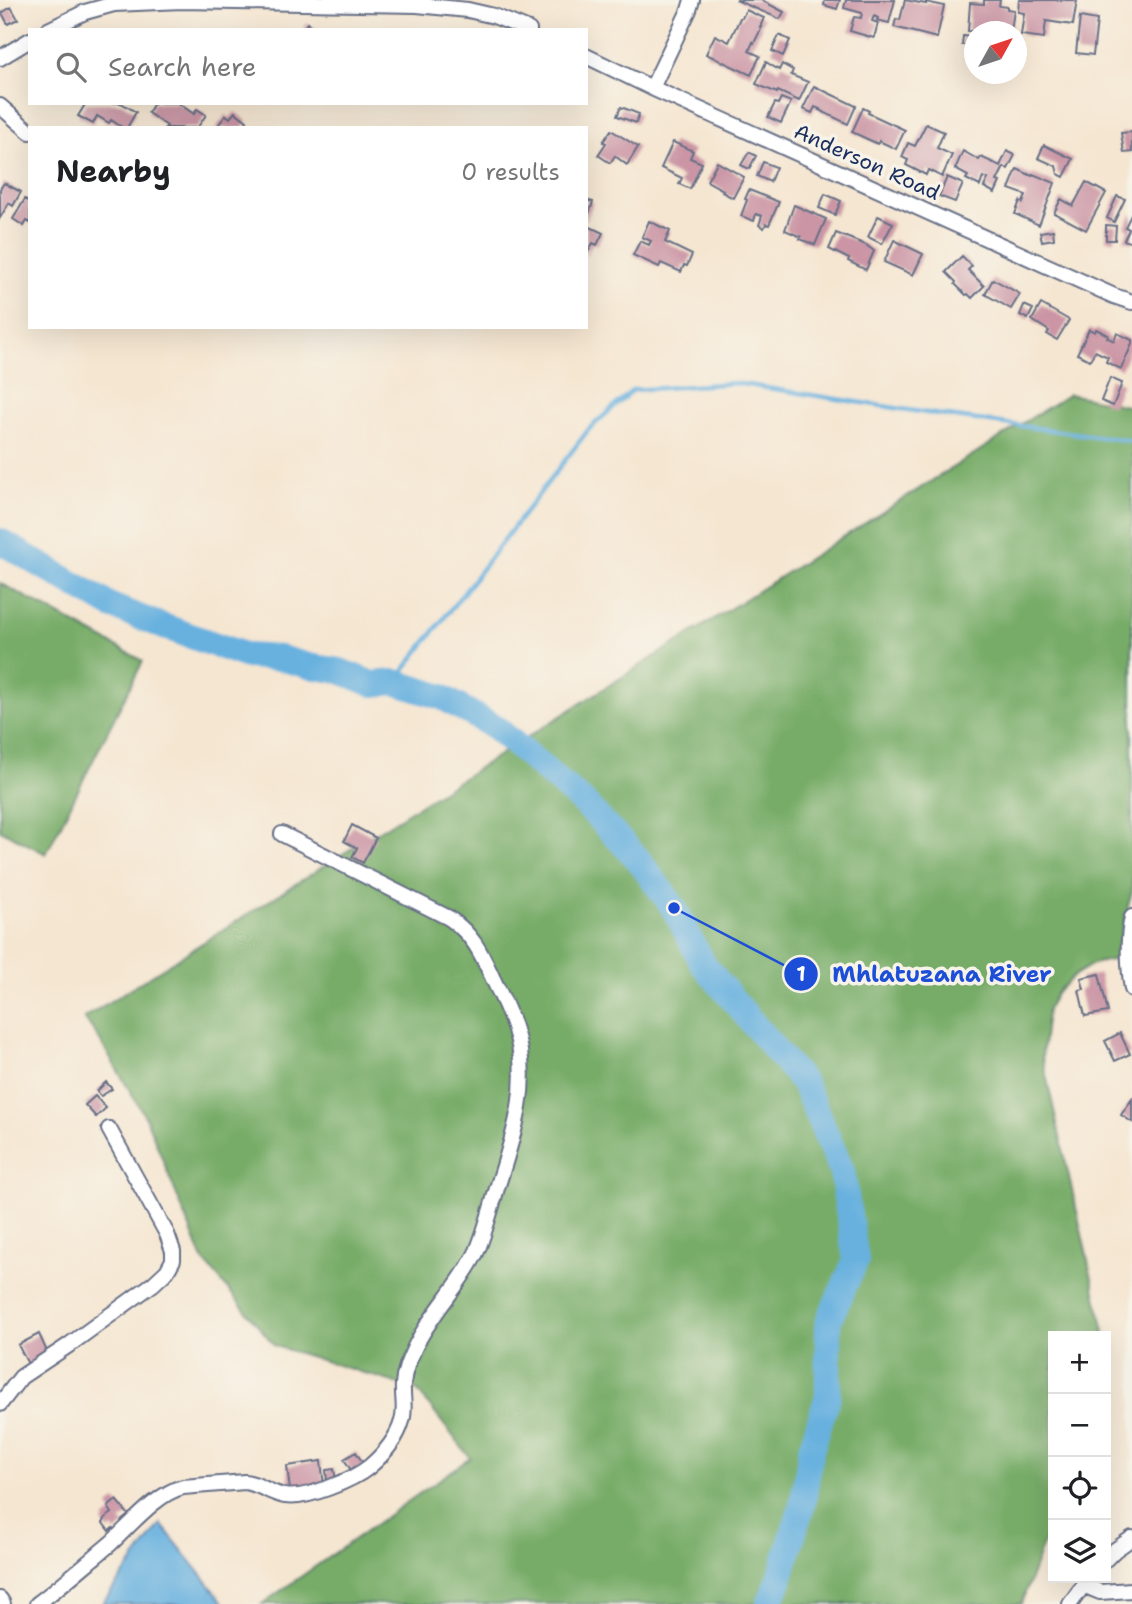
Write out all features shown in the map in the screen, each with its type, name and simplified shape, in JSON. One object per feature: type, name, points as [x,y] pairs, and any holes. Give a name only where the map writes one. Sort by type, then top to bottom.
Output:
[{"type":"street","points":[[52,28],[85,12],[114,4],[182,1],[417,5],[468,10],[494,16],[524,28]]},
{"type":"street","points":[[652,88],[693,4]]},
{"type":"street","points":[[0,58],[28,41]]},
{"type":"street","name":"Anderson Road","points":[[588,57],[1132,302]]},
{"type":"street","points":[[0,106],[28,130]]},
{"type":"street","points":[[37,1604],[111,1543],[162,1496],[174,1489],[245,1482],[286,1497],[299,1496],[345,1481],[368,1468],[385,1451],[403,1419],[403,1380],[416,1344],[472,1260],[480,1243],[514,1136],[522,1092],[521,1055],[515,1031],[488,968],[474,941],[461,926],[449,918],[282,834]]},
{"type":"street","points":[[1132,917],[1128,968],[1132,989]]},
{"type":"street","points":[[0,1404],[21,1377],[153,1284],[173,1261],[173,1251],[167,1234],[109,1129]]},
{"type":"street","points":[[1111,1554],[1132,1538]]},
{"type":"street","points":[[1070,1604],[1085,1583]]},
{"type":"street","points":[[1089,1583],[1101,1592],[1132,1590]]},
{"type":"street","points":[[0,1599],[3,1604]]},
{"type":"green space","points":[[1069,394],[1132,407],[1132,891],[1115,959],[1093,964],[1075,975],[1057,992],[1047,1010],[1042,1057],[1104,1331],[1048,1331],[1048,1531],[1021,1604],[262,1604],[470,1458],[416,1389],[275,1346],[202,1258],[146,1118],[84,1018]]},
{"type":"green space","points":[[0,583],[143,661],[46,854],[0,830]]},
{"type":"water","points":[[161,1524],[225,1604],[102,1604]]},
{"type":"building","points":[[736,0],[761,0],[784,12],[780,19]]},
{"type":"building","points":[[825,0],[840,0],[837,9],[824,5]]},
{"type":"building","points":[[846,0],[895,0],[889,23],[877,20],[874,16],[872,21],[878,23],[874,38],[850,31],[854,17],[861,18],[862,13],[844,8]]},
{"type":"building","points":[[905,0],[944,6],[937,38],[894,27],[896,19],[900,20]]},
{"type":"building","points":[[984,0],[1000,0],[999,6],[1014,10],[1012,21],[969,21],[970,3],[984,4]]},
{"type":"building","points":[[1019,0],[1077,0],[1073,25],[1046,21],[1044,38],[1027,36],[1027,21],[1023,21],[1024,13],[1018,12]]},
{"type":"building","points":[[11,7],[18,19],[8,24],[2,13]]},
{"type":"building","points":[[746,10],[764,18],[749,51],[760,56],[751,75],[706,54],[715,35],[729,42]]},
{"type":"building","points":[[1080,17],[1097,20],[1093,55],[1076,53]]},
{"type":"building","points":[[779,35],[790,40],[783,56],[772,51]]},
{"type":"building","points":[[766,62],[779,70],[782,64],[793,70],[791,75],[808,82],[799,101],[756,84]]},
{"type":"building","points":[[814,86],[856,106],[848,124],[815,107],[812,113],[803,109]]},
{"type":"building","points":[[781,98],[791,102],[781,123],[768,117],[775,103],[778,104]]},
{"type":"building","points":[[85,105],[124,105],[136,112],[128,126],[120,126],[111,120],[109,123],[97,116],[93,124],[78,116]]},
{"type":"building","points":[[153,105],[181,105],[194,114],[197,109],[206,115],[198,126],[167,126],[148,113]]},
{"type":"building","points":[[621,107],[639,114],[636,123],[617,116]]},
{"type":"building","points":[[863,108],[869,111],[868,113],[905,130],[896,149],[852,132]]},
{"type":"building","points":[[235,112],[247,121],[243,126],[218,126],[226,115],[230,118]]},
{"type":"building","points":[[926,124],[944,132],[937,148],[952,155],[942,177],[928,170],[926,175],[906,165],[908,160],[902,157],[908,143],[915,146]]},
{"type":"building","points":[[611,130],[638,147],[627,165],[615,156],[610,163],[598,155]]},
{"type":"building","points":[[1132,132],[1132,152],[1124,153],[1121,133]]},
{"type":"building","points":[[673,142],[693,151],[690,158],[702,163],[690,189],[679,184],[682,178],[661,168]]},
{"type":"building","points":[[1044,145],[1073,159],[1064,177],[1058,174],[1056,166],[1038,158]]},
{"type":"building","points":[[963,151],[979,160],[981,157],[1000,166],[1007,151],[1015,155],[1008,169],[1004,167],[995,193],[984,187],[988,179],[983,177],[980,186],[955,169]]},
{"type":"building","points":[[749,152],[756,156],[749,169],[741,165]]},
{"type":"building","points":[[717,162],[744,177],[733,198],[707,181]]},
{"type":"building","points":[[763,162],[776,167],[770,182],[757,176]]},
{"type":"building","points":[[1017,169],[1055,183],[1039,225],[1015,214],[1020,201],[1023,203],[1026,195],[1009,189]]},
{"type":"building","points":[[947,177],[963,184],[955,202],[939,196]]},
{"type":"building","points":[[1086,182],[1106,193],[1086,230],[1054,213],[1061,199],[1073,206]]},
{"type":"building","points":[[4,183],[21,192],[13,206],[9,203],[0,218],[0,189]]},
{"type":"building","points":[[749,190],[779,202],[769,225],[766,224],[764,228],[759,225],[762,216],[756,214],[754,221],[741,216]]},
{"type":"building","points":[[825,194],[841,201],[835,215],[819,208]]},
{"type":"building","points":[[1117,196],[1125,199],[1114,222],[1107,218]]},
{"type":"building","points":[[25,199],[28,201],[28,222],[24,226],[13,219]]},
{"type":"building","points":[[588,201],[593,202],[588,217]]},
{"type":"building","points":[[794,205],[826,219],[815,245],[785,230]]},
{"type":"building","points":[[1132,213],[1132,243],[1124,240],[1129,229],[1125,227]]},
{"type":"building","points":[[878,216],[893,223],[882,244],[868,237]]},
{"type":"building","points":[[649,221],[670,231],[665,242],[692,255],[681,272],[661,263],[659,267],[633,255],[640,241],[649,245],[651,241],[642,237]]},
{"type":"building","points":[[1106,225],[1116,226],[1115,240],[1106,240]]},
{"type":"building","points":[[588,226],[603,233],[597,245],[593,243],[588,252]]},
{"type":"building","points":[[1053,230],[1054,239],[1042,241],[1040,232]]},
{"type":"building","points":[[836,233],[874,251],[866,270],[829,249]]},
{"type":"building","points":[[894,240],[923,254],[913,275],[884,262]]},
{"type":"building","points":[[962,256],[972,266],[968,270],[984,286],[972,298],[955,284],[946,272]]},
{"type":"building","points":[[993,279],[1020,294],[1011,309],[985,294]]},
{"type":"building","points":[[1041,304],[1069,320],[1057,340],[1032,320]]},
{"type":"building","points":[[1024,305],[1033,309],[1028,319],[1020,315]]},
{"type":"building","points":[[1089,329],[1095,332],[1096,329],[1114,341],[1117,333],[1132,340],[1121,369],[1106,362],[1108,357],[1095,351],[1090,360],[1077,354]]},
{"type":"building","points":[[1110,378],[1122,383],[1113,406],[1101,401]]},
{"type":"building","points":[[352,825],[376,838],[363,863],[352,857],[357,848],[344,841]]},
{"type":"building","points":[[1099,974],[1108,1012],[1085,1016],[1079,990],[1084,989],[1081,978]]},
{"type":"building","points":[[1120,1033],[1130,1054],[1115,1061],[1105,1041]]},
{"type":"building","points":[[106,1082],[112,1089],[101,1096],[97,1091]]},
{"type":"building","points":[[95,1096],[106,1108],[96,1117],[85,1105]]},
{"type":"building","points":[[1132,1099],[1132,1122],[1121,1115]]},
{"type":"building","points":[[39,1334],[48,1354],[28,1364],[18,1345]]},
{"type":"building","points":[[356,1452],[364,1465],[352,1472],[344,1459]]},
{"type":"building","points":[[321,1461],[324,1486],[290,1490],[287,1466]]},
{"type":"building","points":[[334,1469],[336,1480],[327,1481],[326,1470]]},
{"type":"building","points":[[116,1500],[129,1515],[121,1521],[124,1525],[116,1532],[113,1528],[109,1531],[103,1523],[112,1513],[108,1507]]},
{"type":"waterway","points":[[395,682],[589,429],[633,390],[735,383],[1132,441]]},
{"type":"waterway","points":[[0,541],[111,606],[157,624],[247,656],[280,658],[340,671],[373,684],[395,682],[442,697],[496,728],[586,805],[638,859],[674,908],[703,964],[804,1084],[842,1171],[856,1260],[828,1322],[828,1396],[811,1449],[803,1502],[779,1581],[769,1604]]},
{"type":"place","name":"Mhlatuzana River","points":[[674,908]]}]
